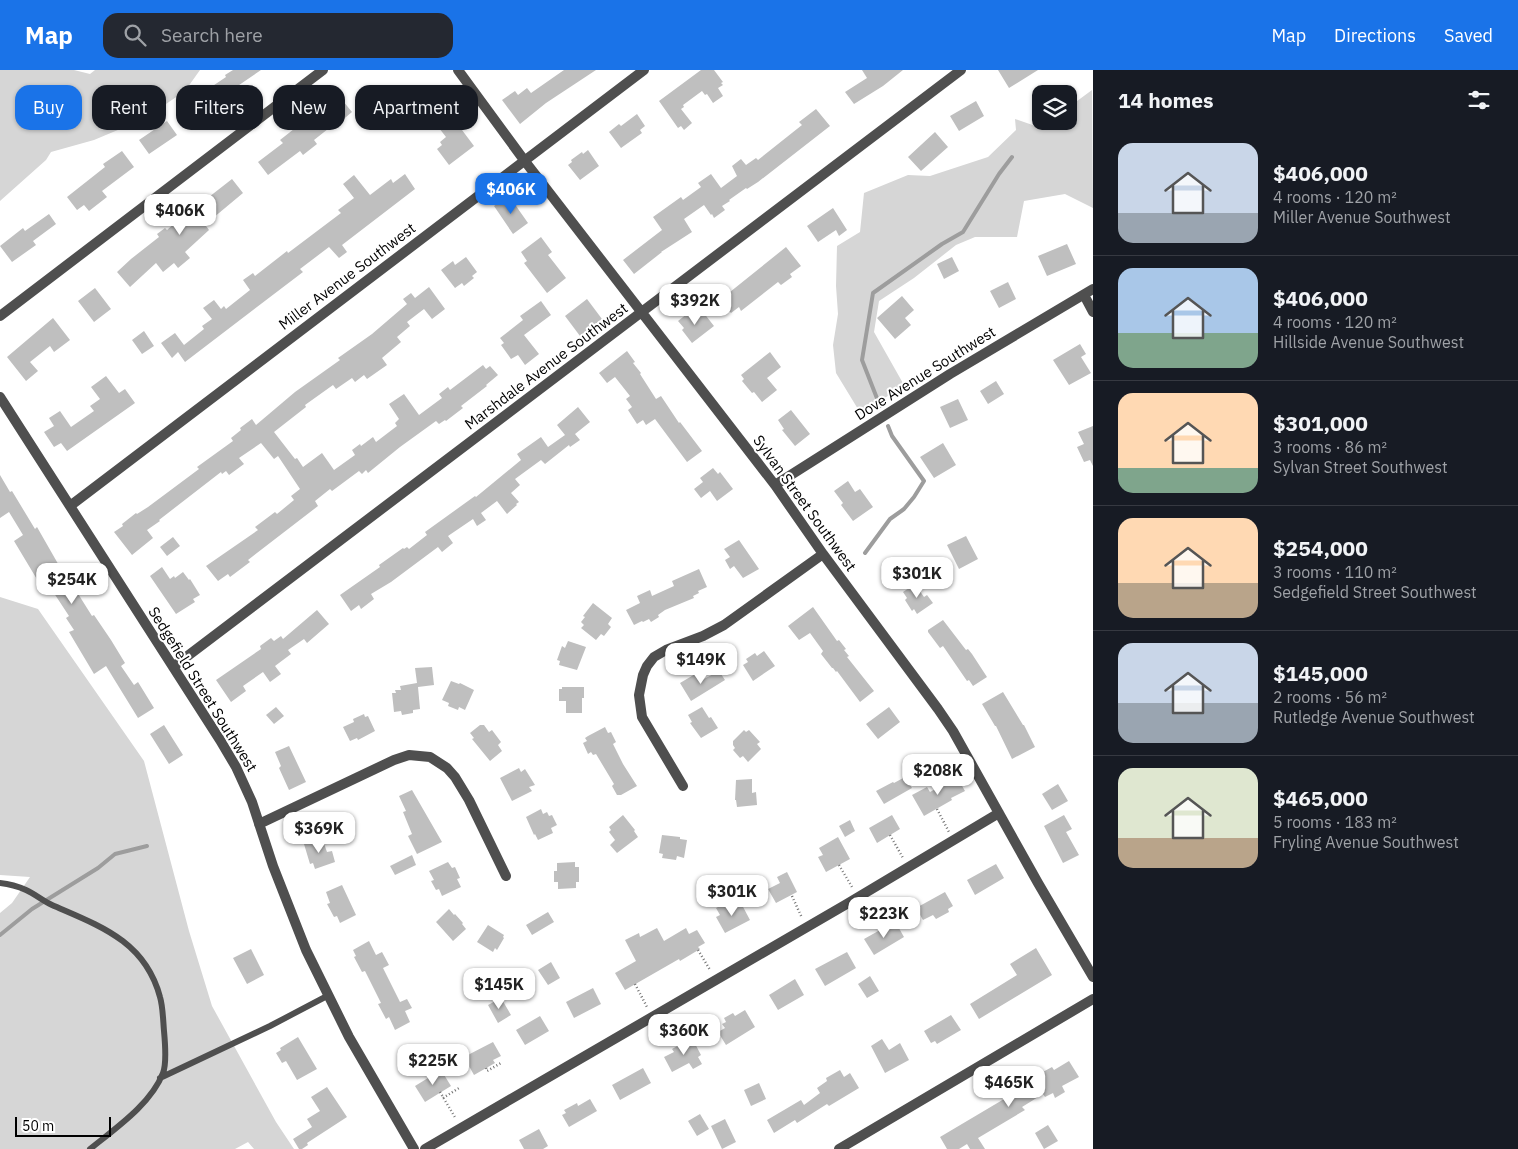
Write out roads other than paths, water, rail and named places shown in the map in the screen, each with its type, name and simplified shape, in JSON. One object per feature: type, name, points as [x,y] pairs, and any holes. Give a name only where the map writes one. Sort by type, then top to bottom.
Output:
[{"type":"street","points":[[0,316],[323,70]]},
{"type":"street","name":"Sylvan Street Southwest","points":[[458,70],[524,160],[775,485],[938,709],[953,731],[1093,977]]},
{"type":"street","name":"Miller Avenue Southwest","points":[[70,506],[644,70]]},
{"type":"street","name":"Marshdale Avenue Southwest","points":[[173,667],[962,70]]},
{"type":"street","points":[[1088,292],[1093,312]]},
{"type":"street","name":"Dove Avenue Southwest","points":[[775,485],[950,374],[1088,292]]},
{"type":"street","name":"Sedgefield Street Southwest","points":[[0,397],[220,740],[236,768],[252,802],[273,866],[306,950],[349,1037],[414,1149]]},
{"type":"street","points":[[683,786],[642,716],[639,694],[647,666],[654,657],[666,650],[703,636],[724,625],[824,554]]},
{"type":"street","points":[[259,824],[394,760],[409,755],[430,757],[447,768],[455,777],[469,800],[506,876]]},
{"type":"street","points":[[425,1149],[999,813]]},
{"type":"street","points":[[839,1149],[1093,999]]},
{"type":"lane","points":[[0,883],[12,884],[27,890],[47,903],[114,934],[140,956],[152,974],[161,999],[165,1043],[164,1071],[154,1090],[128,1118],[90,1149]]},
{"type":"lane","points":[[160,1078],[245,1038],[328,995]]},
{"type":"waterway","points":[[880,406],[862,360],[873,293],[942,244],[963,232],[999,174],[1012,157]]},
{"type":"waterway","points":[[865,553],[890,519],[904,509],[914,497],[924,481],[892,436],[888,426]]},
{"type":"waterway","points":[[0,935],[32,909],[98,868],[115,854],[147,846]]}]
